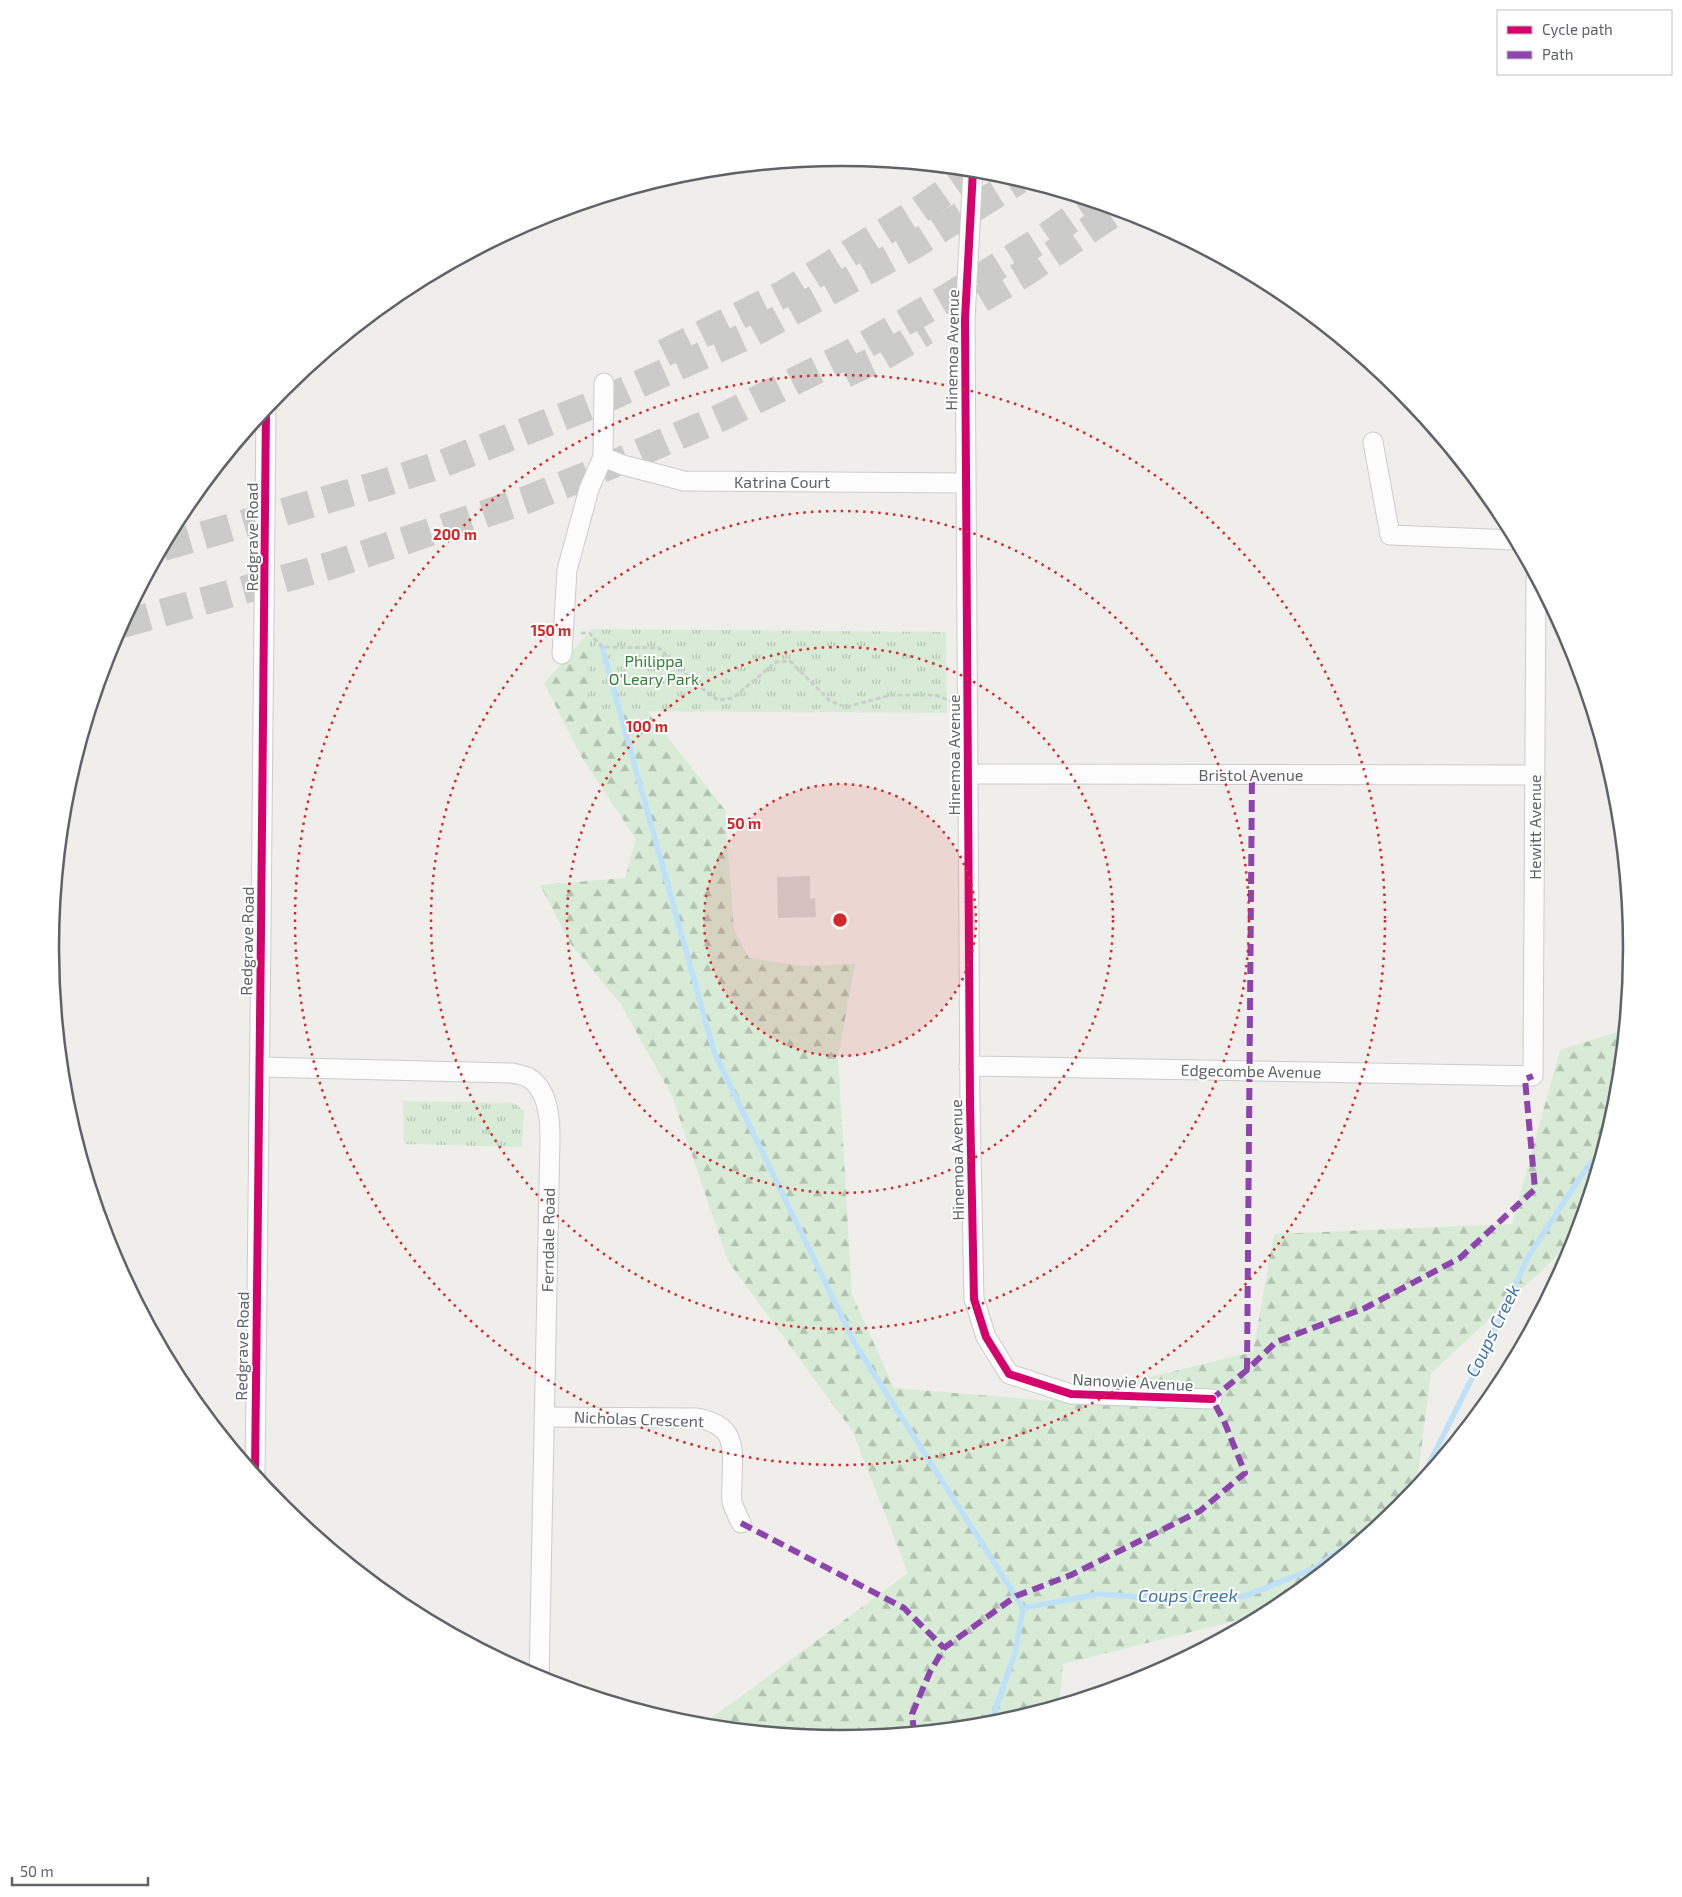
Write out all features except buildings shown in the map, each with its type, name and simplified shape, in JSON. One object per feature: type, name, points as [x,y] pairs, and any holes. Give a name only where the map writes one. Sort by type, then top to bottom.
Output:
[{"type":"street","name":"Hinemoa Avenue","points":[[973,178],[965,320],[970,1066],[974,1300],[986,1338]]},
{"type":"street","points":[[562,654],[567,570],[589,489],[603,457],[604,383]]},
{"type":"street","name":"Redgrave Road","points":[[255,1466],[266,419]]},
{"type":"street","points":[[1373,442],[1390,535],[1507,540]]},
{"type":"street","name":"Katrina Court","points":[[603,457],[623,465],[684,481],[706,483],[966,483]]},
{"type":"street","name":"Hewitt Avenue","points":[[1533,1076],[1536,590]]},
{"type":"street","name":"Bristol Avenue","points":[[967,774],[1535,775]]},
{"type":"street","name":"Edgecombe Avenue","points":[[970,1066],[1533,1076]]},
{"type":"street","name":"Ferndale Road","points":[[259,1067],[513,1073],[528,1078],[539,1089],[546,1102],[550,1119],[539,1670]]},
{"type":"street","name":"Nanowie Avenue","points":[[986,1338],[1009,1374],[1071,1394],[1212,1399]]},
{"type":"street","name":"Nicholas Crescent","points":[[544,1417],[697,1418],[710,1420],[724,1428],[731,1438],[733,1452],[732,1501],[741,1523]]},
{"type":"path","points":[[563,632],[590,633],[602,646],[659,648],[697,685],[718,700],[733,698],[776,662],[790,661],[830,701],[846,707],[891,695],[935,695],[968,708]]},
{"type":"green space","name":"Philippa O'Leary Park","points":[[590,629],[946,632],[947,713],[587,711]]},
{"type":"green space","points":[[587,635],[725,810],[734,930],[749,958],[804,966],[855,964],[838,1057],[852,1295],[894,1388],[1051,1401],[1253,1352],[1274,1234],[1512,1224],[1560,1050],[1619,1032],[1608,1101],[1597,1151],[1582,1200],[1562,1252],[1431,1373],[1418,1476],[1394,1502],[1357,1537],[1317,1569],[1276,1599],[1244,1619],[1063,1664],[1060,1699],[994,1716],[892,1729],[841,1731],[790,1729],[710,1719],[908,1573],[853,1432],[728,1261],[672,1096],[620,1003],[570,943],[540,885],[625,878],[636,839],[581,756],[544,683]]},
{"type":"green space","points":[[403,1101],[514,1103],[524,1111],[522,1147],[404,1144]]},
{"type":"waterway","points":[[602,647],[714,1052],[855,1344],[1023,1608]]},
{"type":"waterway","name":"Coups Creek","points":[[1429,1464],[1479,1364],[1528,1257],[1585,1170],[1595,1159]]},
{"type":"waterway","name":"Coups Creek","points":[[993,1716],[1015,1653],[1023,1608],[1099,1594],[1166,1599],[1245,1596],[1315,1568],[1353,1540]]},
{"type":"tunnel","points":[[664,353],[785,293],[918,211],[967,177]]},
{"type":"tunnel","points":[[172,544],[439,465],[590,406],[753,333],[911,247],[1011,185]]},
{"type":"tunnel","points":[[131,622],[329,566],[526,500],[722,417],[851,353],[945,299],[1044,238],[1088,207]]},
{"type":"tunnel","points":[[981,299],[1023,274],[1111,215]]},
{"type":"tunnel","points":[[845,374],[882,357],[926,331]]},
{"type":"marked path","points":[[1247,1370],[1252,775]]},
{"type":"marked path","points":[[913,1727],[912,1714],[930,1672],[944,1648],[1016,1596],[1071,1575],[1200,1511],[1245,1473],[1224,1421],[1212,1399],[1247,1370],[1276,1342],[1365,1308],[1460,1258],[1535,1189],[1525,1079],[1533,1076]]},
{"type":"marked path","points":[[741,1523],[904,1608],[944,1648]]},
{"type":"cycle path","points":[[973,178],[965,319],[970,1104],[974,1299],[986,1337],[1009,1374],[1071,1394],[1212,1399]]},
{"type":"cycle path","points":[[255,1466],[266,419]]}]
